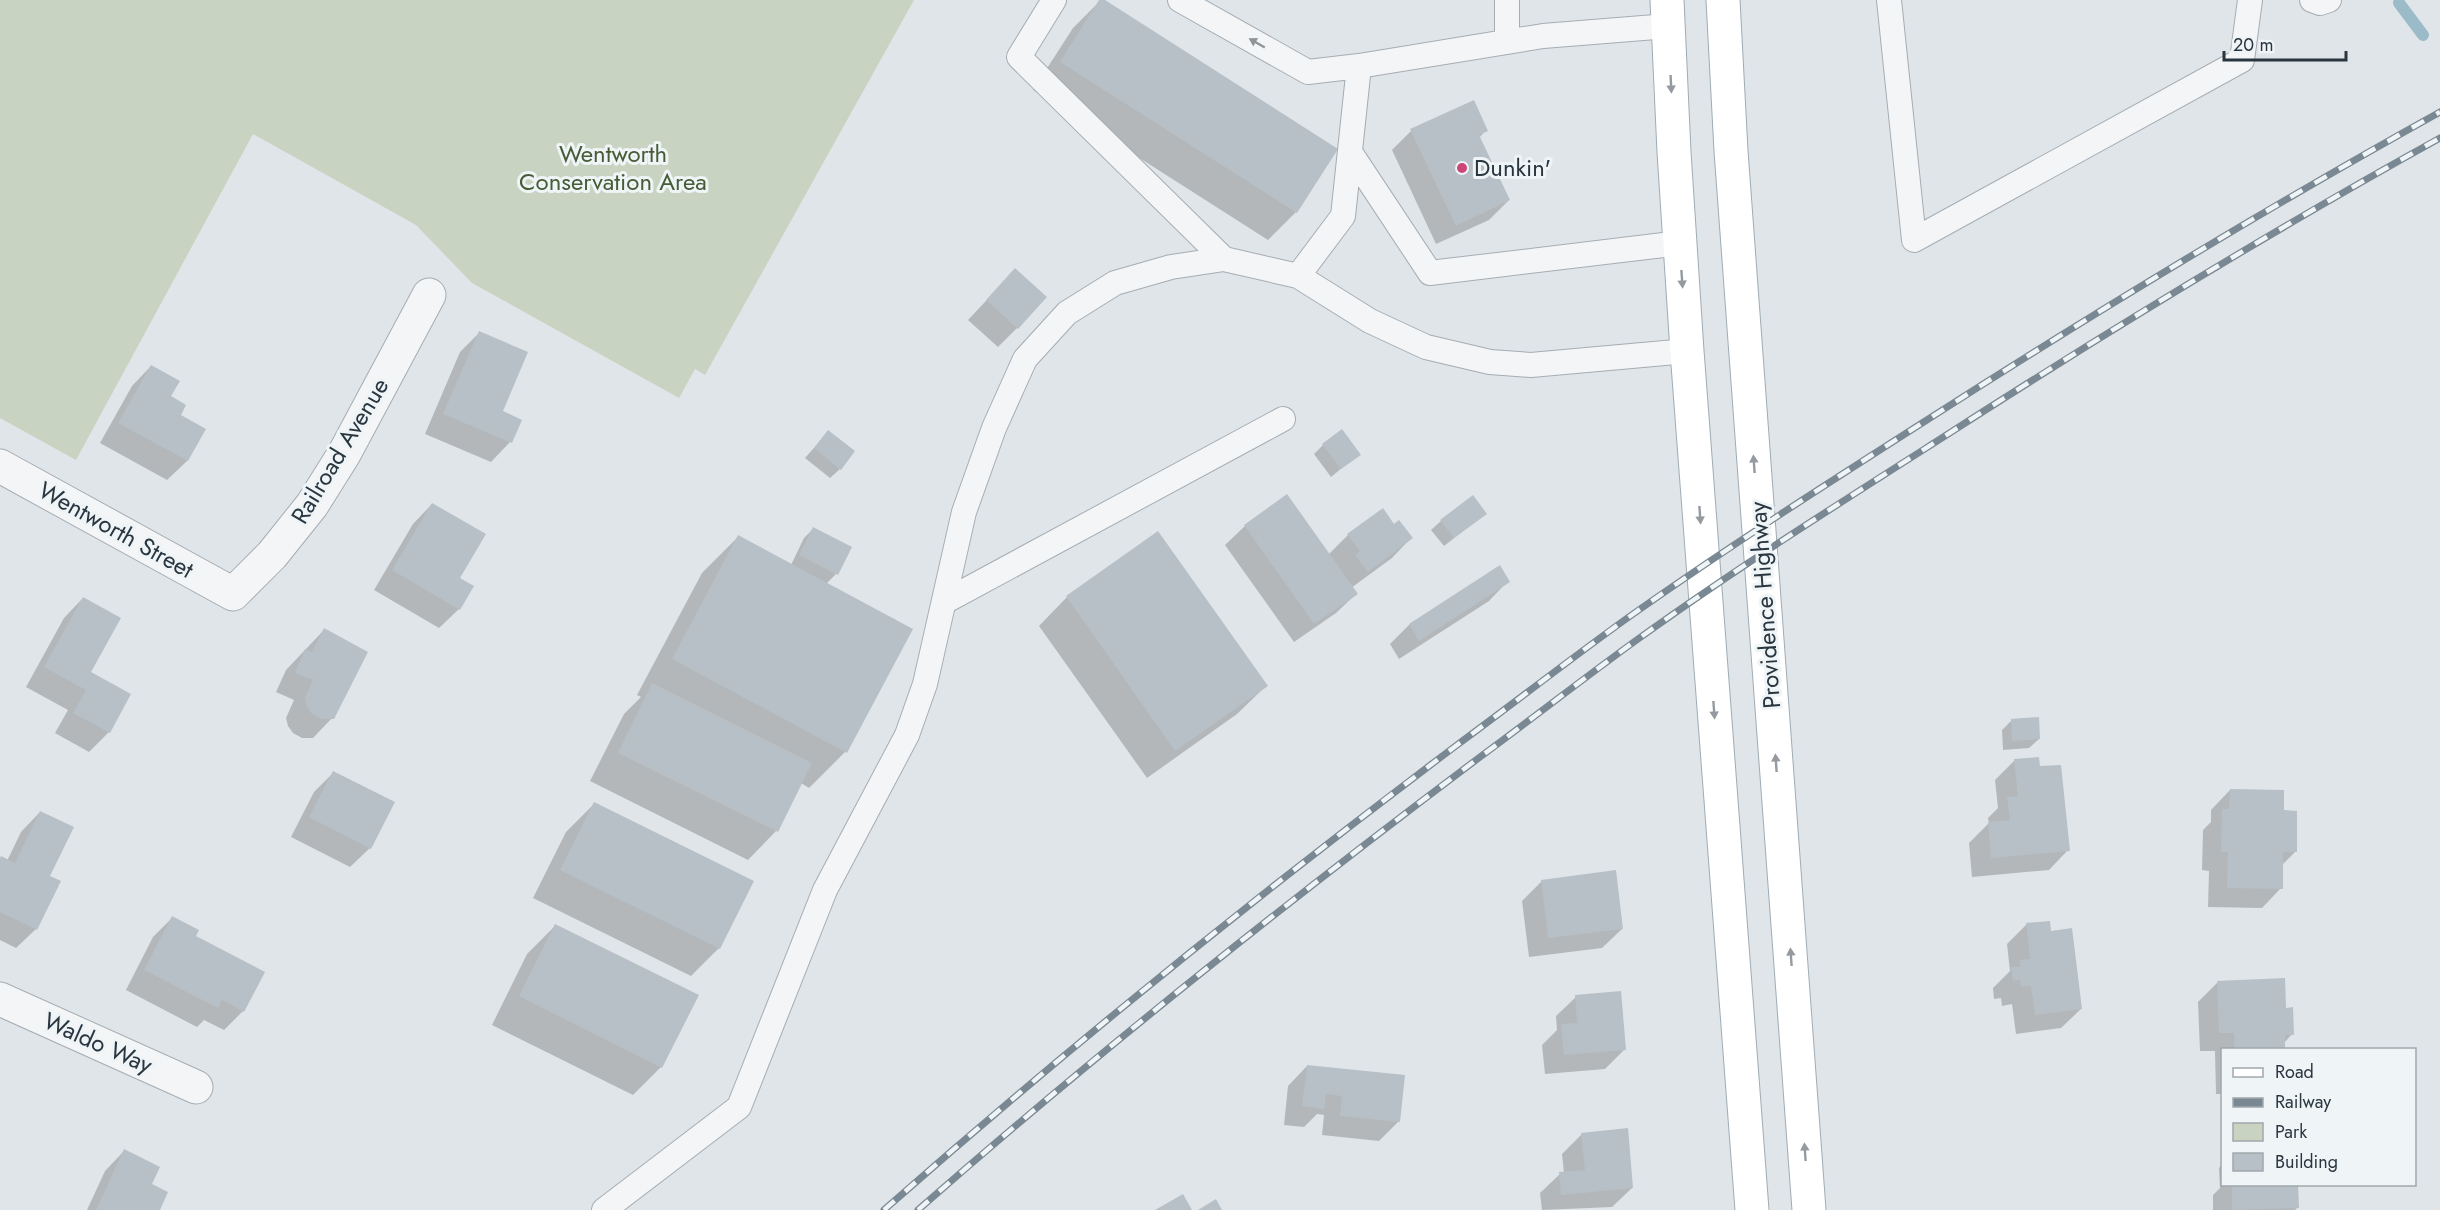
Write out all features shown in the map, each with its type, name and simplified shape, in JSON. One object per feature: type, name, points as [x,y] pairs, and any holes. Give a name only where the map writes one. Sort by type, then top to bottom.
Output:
[{"type":"main road","name":"Providence Highway","points":[[1723,0],[1731,151],[1809,1210]]},
{"type":"main road","points":[[1668,13],[1687,351],[1752,1210]]},
{"type":"street","name":"Railroad Avenue","points":[[233,594],[272,555],[312,506],[344,454],[429,295]]},
{"type":"street","name":"Wentworth Street","points":[[0,466],[233,594]]},
{"type":"street","name":"Waldo Way","points":[[0,999],[196,1087]]},
{"type":"lane","points":[[1054,0],[1019,57],[1224,259]]},
{"type":"lane","points":[[1180,0],[1308,72],[1359,66],[1668,13]]},
{"type":"lane","points":[[1507,0],[1507,41]]},
{"type":"lane","points":[[1889,0],[1914,240],[2242,60],[2250,0]]},
{"type":"lane","points":[[2313,0],[2320,3],[2329,0]]},
{"type":"lane","points":[[1298,276],[1343,216],[1359,66]]},
{"type":"lane","points":[[1350,152],[1430,273],[1680,243]]},
{"type":"lane","points":[[604,1210],[739,1107],[825,890],[908,735],[925,684],[964,512],[994,428],[1025,359],[1067,313],[1115,282],[1171,267],[1224,259],[1298,276],[1370,321],[1426,347],[1490,362],[1531,364],[1687,351]]},
{"type":"lane","points":[[944,602],[1283,419]]},
{"type":"green space","name":"Wentworth Conservation Area","points":[[0,0],[914,0],[705,375],[695,369],[679,398],[472,283],[416,225],[253,134],[76,460],[0,418]]},
{"type":"building","points":[[1099,0],[1105,0],[1338,149],[1297,213],[1060,62]]},
{"type":"building","name":"Dunkin'","points":[[1474,100],[1488,131],[1479,135],[1510,200],[1456,226],[1410,129]]},
{"type":"building","points":[[1015,268],[1047,297],[1018,329],[986,300]]},
{"type":"building","points":[[479,331],[528,352],[503,411],[522,420],[512,443],[443,414]]},
{"type":"building","points":[[151,365],[180,381],[171,396],[186,405],[181,415],[206,429],[188,461],[118,423]]},
{"type":"building","points":[[1342,429],[1361,455],[1341,469],[1322,444]]},
{"type":"building","points":[[828,430],[855,451],[841,470],[814,448]]},
{"type":"building","points":[[1287,494],[1358,594],[1314,624],[1244,525]]},
{"type":"building","points":[[1473,495],[1487,514],[1454,538],[1440,520]]},
{"type":"building","points":[[432,503],[486,534],[460,578],[474,586],[460,610],[392,570]]},
{"type":"building","points":[[1383,508],[1394,524],[1399,520],[1413,538],[1368,572],[1355,555],[1360,551],[1347,534]]},
{"type":"building","points":[[813,527],[852,547],[838,575],[799,555]]},
{"type":"building","points":[[1158,531],[1268,686],[1175,751],[1066,596]]},
{"type":"building","points":[[738,535],[913,629],[847,753],[672,659]]},
{"type":"building","points":[[1500,565],[1510,582],[1419,641],[1409,624]]},
{"type":"building","points":[[83,597],[121,618],[91,672],[131,694],[110,733],[73,713],[86,690],[44,667]]},
{"type":"building","points":[[324,628],[368,652],[334,719],[322,719],[312,714],[305,698],[313,680],[295,673],[305,649],[312,652]]},
{"type":"building","points":[[652,683],[812,763],[778,832],[618,753]]},
{"type":"building","points":[[2039,717],[2040,739],[2012,741],[2011,719]]},
{"type":"building","points":[[2039,757],[2040,766],[2061,765],[2070,851],[1991,858],[1988,822],[2010,820],[2007,797],[2018,796],[2014,759]]},
{"type":"building","points":[[333,771],[395,802],[371,849],[309,817]]},
{"type":"building","points":[[2230,789],[2284,790],[2284,810],[2297,811],[2297,852],[2283,852],[2283,889],[2227,888],[2228,852],[2221,852],[2222,809],[2229,809]]},
{"type":"building","points":[[594,802],[754,881],[720,949],[560,870]]},
{"type":"building","points":[[40,811],[74,827],[50,876],[61,881],[37,930],[0,912],[0,858],[1,856],[15,863]]},
{"type":"building","points":[[1616,870],[1623,929],[1548,938],[1541,880]]},
{"type":"building","points":[[172,916],[199,930],[196,936],[265,972],[244,1012],[222,1000],[218,1008],[144,970]]},
{"type":"building","points":[[2050,921],[2051,931],[2072,928],[2082,1009],[2035,1015],[2031,986],[2021,987],[2020,980],[2013,981],[2011,967],[2020,967],[2020,960],[2030,959],[2026,923]]},
{"type":"building","points":[[555,924],[699,995],[662,1068],[519,996]]},
{"type":"building","points":[[2285,978],[2286,1008],[2293,1007],[2294,1035],[2285,1035],[2285,1048],[2234,1048],[2234,1033],[2219,1033],[2217,981]]},
{"type":"building","points":[[1621,991],[1626,1050],[1564,1055],[1561,1024],[1577,1023],[1575,995]]},
{"type":"building","points":[[1307,1065],[1405,1075],[1400,1122],[1340,1116],[1342,1096],[1326,1094],[1324,1109],[1302,1106]]},
{"type":"building","points":[[1628,1128],[1633,1188],[1561,1195],[1559,1172],[1585,1170],[1581,1133]]},
{"type":"building","points":[[124,1149],[160,1167],[152,1184],[168,1192],[160,1210],[96,1210]]},
{"type":"building","points":[[2232,1186],[2298,1186],[2299,1208],[2232,1210]]},
{"type":"building","points":[[1183,1194],[1192,1210],[1155,1210]]},
{"type":"building","points":[[1216,1199],[1222,1210],[1198,1210]]},
{"type":"waterway","points":[[2399,3],[2423,35]]},
{"type":"railway","points":[[884,1210],[1024,1089],[1238,914],[1383,801],[1626,619],[1892,442],[2056,339],[2247,223],[2440,112]]},
{"type":"railway","points":[[918,1210],[1124,1035],[1265,922],[1480,757],[1674,613],[1996,403],[2248,248],[2440,138]]},
{"type":"place","name":"Dunkin'","points":[[1462,168]]}]
